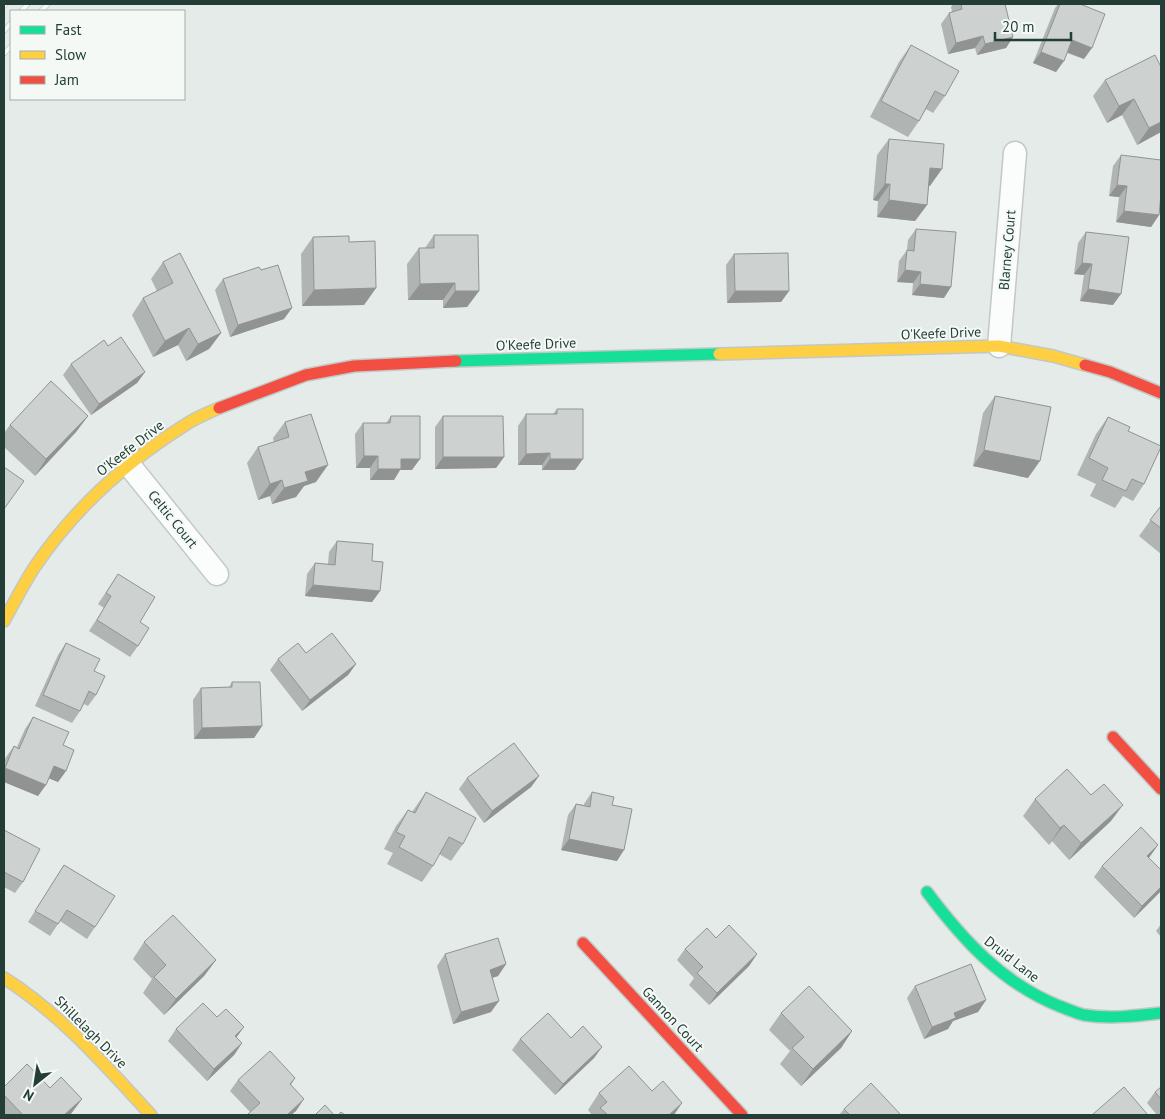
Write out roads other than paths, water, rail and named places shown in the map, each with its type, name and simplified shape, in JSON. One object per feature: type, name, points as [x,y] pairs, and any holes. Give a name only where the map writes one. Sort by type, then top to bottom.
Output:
[{"type":"street","name":"Blarney Court","points":[[999,346],[1015,153]]},
{"type":"street","name":"O'Keefe Drive","points":[[4,621],[33,569],[59,533],[94,496],[129,464],[186,424],[219,408],[306,375],[354,366],[413,362],[999,346],[1053,356],[1110,372],[1161,394]]},
{"type":"street","name":"Celtic Court","points":[[129,464],[217,574]]},
{"type":"street","points":[[1113,738],[1161,789]]},
{"type":"street","name":"Druid Lane","points":[[927,892],[947,920],[970,945],[1026,992],[1053,1005],[1083,1014],[1124,1017],[1161,1013]]},
{"type":"street","name":"Gannon Court","points":[[583,943],[742,1115]]},
{"type":"street","name":"Shillelagh Drive","points":[[4,978],[48,1009],[75,1034],[151,1115]]},
{"type":"railway","points":[[22,10],[28,4]]},
{"type":"railway","points":[[42,10],[48,4]]},
{"type":"railway","points":[[4,31],[10,24]]},
{"type":"railway","points":[[4,54],[10,47]]}]
